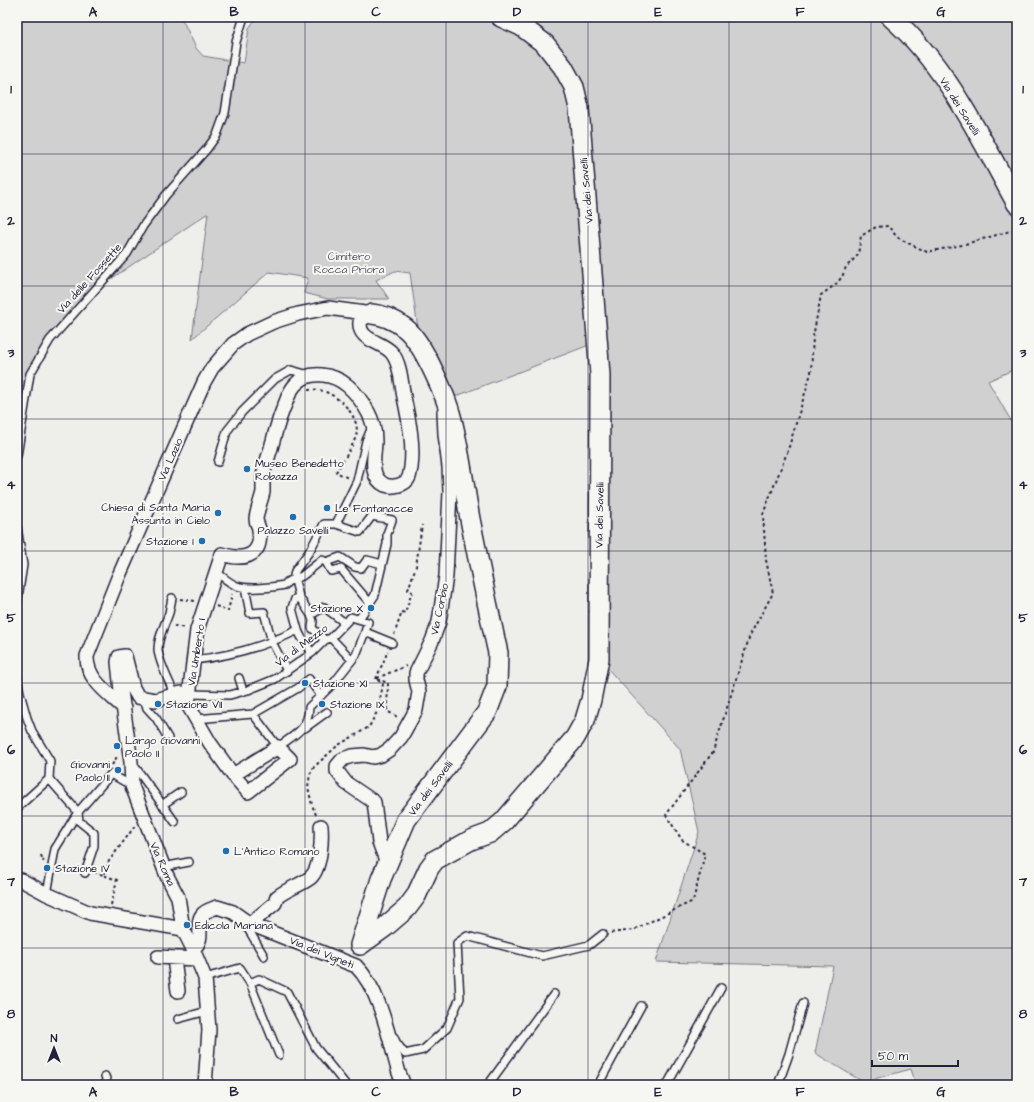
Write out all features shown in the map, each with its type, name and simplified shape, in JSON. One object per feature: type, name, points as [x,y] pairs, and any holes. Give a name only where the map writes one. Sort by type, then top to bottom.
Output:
[{"type":"street","name":"Via dei Savelli","points":[[360,945],[386,927],[407,908],[416,896],[429,868],[436,860],[471,840],[490,833],[504,821],[575,738],[584,720],[591,700],[599,659],[600,375],[579,108],[574,87],[563,67],[545,44],[521,26],[501,17]]},
{"type":"street","name":"Via dei Savelli","points":[[890,17],[922,50],[946,82],[982,140],[1017,204]]},
{"type":"street","name":"Via Lazio","points":[[124,708],[96,682],[88,667],[87,656],[118,578],[204,382],[212,368],[233,344],[247,334],[273,322],[298,314],[328,308],[372,314]]},
{"type":"street","name":"Via dei Savelli","points":[[356,966],[369,913],[387,863],[406,820],[487,712],[497,686],[498,653],[466,501],[452,420],[446,400],[428,361],[407,329],[380,315],[372,314]]},
{"type":"street","points":[[309,375],[324,375],[334,378],[349,386],[369,414],[373,425],[375,443],[373,464],[375,473],[380,481],[386,485],[400,485],[406,482],[409,478],[412,451],[410,424],[401,376],[392,354],[362,333],[360,322],[366,316],[372,314]]},
{"type":"street","name":"Via Umberto I","points":[[189,700],[197,630],[222,554],[240,558],[251,555],[257,550],[260,539],[256,520],[263,491],[263,477],[285,403],[296,383],[309,375]]},
{"type":"street","name":"Via Corbio","points":[[387,863],[379,842],[374,802],[346,783],[337,771],[337,766],[343,759],[358,756],[373,757],[381,755],[390,749],[401,737],[416,710],[419,692],[416,673],[439,622],[446,576],[450,492],[444,414],[446,400]]},
{"type":"street","name":"Via Roma","points":[[149,699],[138,696],[134,691],[125,656],[120,656],[118,662],[120,691],[124,708],[131,762],[132,786],[163,867],[178,897],[183,929],[205,978],[209,1030],[205,1085]]},
{"type":"street","points":[[149,699],[182,693],[189,700],[196,719],[210,743],[233,776],[248,792],[290,759],[278,747],[233,776]]},
{"type":"street","points":[[250,924],[275,903],[277,897],[311,877],[320,852],[321,826]]},
{"type":"street","points":[[19,880],[90,913],[183,929]]},
{"type":"street","name":"Via dei Vigneti","points":[[195,954],[200,939],[200,918],[203,913],[217,907],[234,912],[250,924],[356,966]]},
{"type":"street","points":[[158,957],[174,958],[195,954]]},
{"type":"street","points":[[174,958],[178,991]]},
{"type":"street","points":[[356,966],[364,974],[376,996],[404,1085]]},
{"type":"lane","name":"Via delle Fossette","points":[[17,456],[30,374],[50,340],[127,254],[143,226],[166,195],[206,150],[217,134],[225,113],[236,42],[244,17]]},
{"type":"lane","points":[[218,462],[227,431],[242,412],[275,379],[291,370],[309,375]]},
{"type":"lane","points":[[336,524],[357,481],[366,441],[373,425]]},
{"type":"lane","points":[[300,731],[309,719],[310,707],[333,684],[356,655],[368,622],[359,619],[375,595],[387,544],[387,534],[392,520],[372,516],[360,532],[336,524],[324,524],[309,552],[295,571],[294,579],[299,597],[311,615],[313,621],[312,628],[328,639],[352,660]]},
{"type":"lane","points":[[17,527],[23,565],[17,604]]},
{"type":"lane","points":[[216,572],[236,585],[245,588],[283,586],[302,576],[322,560],[326,562],[340,557],[356,567],[361,568],[367,560],[382,564]]},
{"type":"lane","points":[[326,562],[331,571],[340,569],[370,603]]},
{"type":"lane","points":[[245,588],[250,613],[264,612],[272,642],[287,671]]},
{"type":"lane","points":[[299,597],[295,599],[292,608],[300,638],[312,653]]},
{"type":"lane","points":[[172,598],[158,649],[161,663],[175,695]]},
{"type":"lane","points":[[311,615],[324,607],[345,623]]},
{"type":"lane","name":"Via di Mezzo","points":[[189,700],[242,691],[275,679],[312,653],[351,617],[359,619]]},
{"type":"lane","points":[[194,660],[218,657],[272,642],[298,630]]},
{"type":"lane","points":[[365,632],[392,643]]},
{"type":"lane","points":[[17,676],[20,692],[32,732],[50,761],[49,780],[78,812],[79,821],[94,833],[94,846],[85,873]]},
{"type":"lane","points":[[238,678],[242,691]]},
{"type":"lane","points":[[196,719],[253,714],[298,688],[309,679],[321,696]]},
{"type":"lane","points":[[149,699],[147,708],[156,718],[168,738]]},
{"type":"lane","points":[[253,714],[278,747],[327,712]]},
{"type":"lane","points":[[131,762],[175,822]]},
{"type":"lane","points":[[47,894],[55,849],[78,812],[111,774],[132,786]]},
{"type":"lane","points":[[17,808],[49,780]]},
{"type":"lane","points":[[162,805],[181,792]]},
{"type":"lane","points":[[163,867],[189,862]]},
{"type":"lane","points":[[234,912],[250,932],[264,956]]},
{"type":"lane","name":"Via dei Vigneti","points":[[356,966],[363,969],[377,986],[396,1042],[405,1054],[423,1050],[447,1028],[460,998],[457,943],[467,936],[542,956],[589,945],[603,934]]},
{"type":"lane","points":[[205,978],[240,968],[250,983],[279,1055]]},
{"type":"lane","points":[[250,983],[259,979],[287,992],[316,1048],[346,1085]]},
{"type":"lane","points":[[667,1085],[721,988]]},
{"type":"lane","points":[[488,1085],[554,994]]},
{"type":"lane","points":[[778,1085],[789,1054],[803,1003]]},
{"type":"lane","points":[[598,1085],[641,1006]]},
{"type":"lane","points":[[178,1019],[207,1011]]},
{"type":"lane","points":[[105,1076],[108,1085]]},
{"type":"path","points":[[603,934],[633,930],[693,901],[706,854],[682,840],[666,815],[713,752],[750,636],[773,593],[766,560],[763,514],[788,450],[811,373],[813,337],[821,295],[835,285],[842,277],[846,267],[858,255],[861,236],[876,226],[888,226],[898,237],[928,252],[962,245],[1017,229]]},
{"type":"path","points":[[308,390],[318,390],[330,394],[340,400],[354,418],[357,427],[356,436],[336,472],[350,480]]},
{"type":"path","points":[[376,679],[392,643],[402,612],[405,613],[412,592],[408,590],[416,566],[422,526]]},
{"type":"path","points":[[172,598],[205,603],[228,610],[236,585]]},
{"type":"path","points":[[164,625],[197,630]]},
{"type":"path","points":[[376,679],[424,658]]},
{"type":"path","points":[[376,679],[388,682],[387,711],[409,723]]},
{"type":"path","points":[[321,826],[312,805],[308,787],[310,774],[314,767],[337,746],[368,727],[378,710],[383,684],[376,679]]},
{"type":"path","points":[[111,774],[111,767],[120,752]]},
{"type":"path","points":[[108,916],[117,880],[103,875],[109,861],[143,815]]},
{"type":"path","points":[[41,855],[43,860],[45,860]]},
{"type":"green space","name":"Cimitero Rocca Priora","points":[[17,17],[181,17],[196,48],[203,56],[244,63],[249,28],[257,17],[1017,17],[1017,368],[988,381],[1017,431],[1017,1085],[916,1085],[911,1069],[863,1082],[815,1053],[833,966],[656,962],[699,832],[680,749],[599,659],[597,342],[446,400],[421,350],[410,273],[395,271],[376,280],[389,299],[328,299],[304,293],[308,278],[269,272],[192,339],[208,213],[86,296],[50,340],[30,374],[17,423]]},
{"type":"place","name":"Museo Benedetto Robazza","points":[[247,469]]},
{"type":"place","name":"Le Fontanacce","points":[[327,508]]},
{"type":"place","name":"Chiesa di Santa Maria Assunta in Cielo","points":[[218,513]]},
{"type":"place","name":"Palazzo Savelli","points":[[293,517]]},
{"type":"place","name":"Stazione I","points":[[202,541]]},
{"type":"place","name":"Stazione X","points":[[371,608]]},
{"type":"place","name":"Stazione XI","points":[[305,683]]},
{"type":"place","name":"Stazione VII","points":[[158,704]]},
{"type":"place","name":"Stazione IX","points":[[322,704]]},
{"type":"place","name":"Largo Giovanni Paolo II","points":[[117,746]]},
{"type":"place","name":"Giovanni Paolo II","points":[[118,770]]},
{"type":"place","name":"L'Antico Romano","points":[[226,851]]},
{"type":"place","name":"Stazione IV","points":[[47,868]]},
{"type":"place","name":"Edicola Mariana","points":[[187,925]]}]
